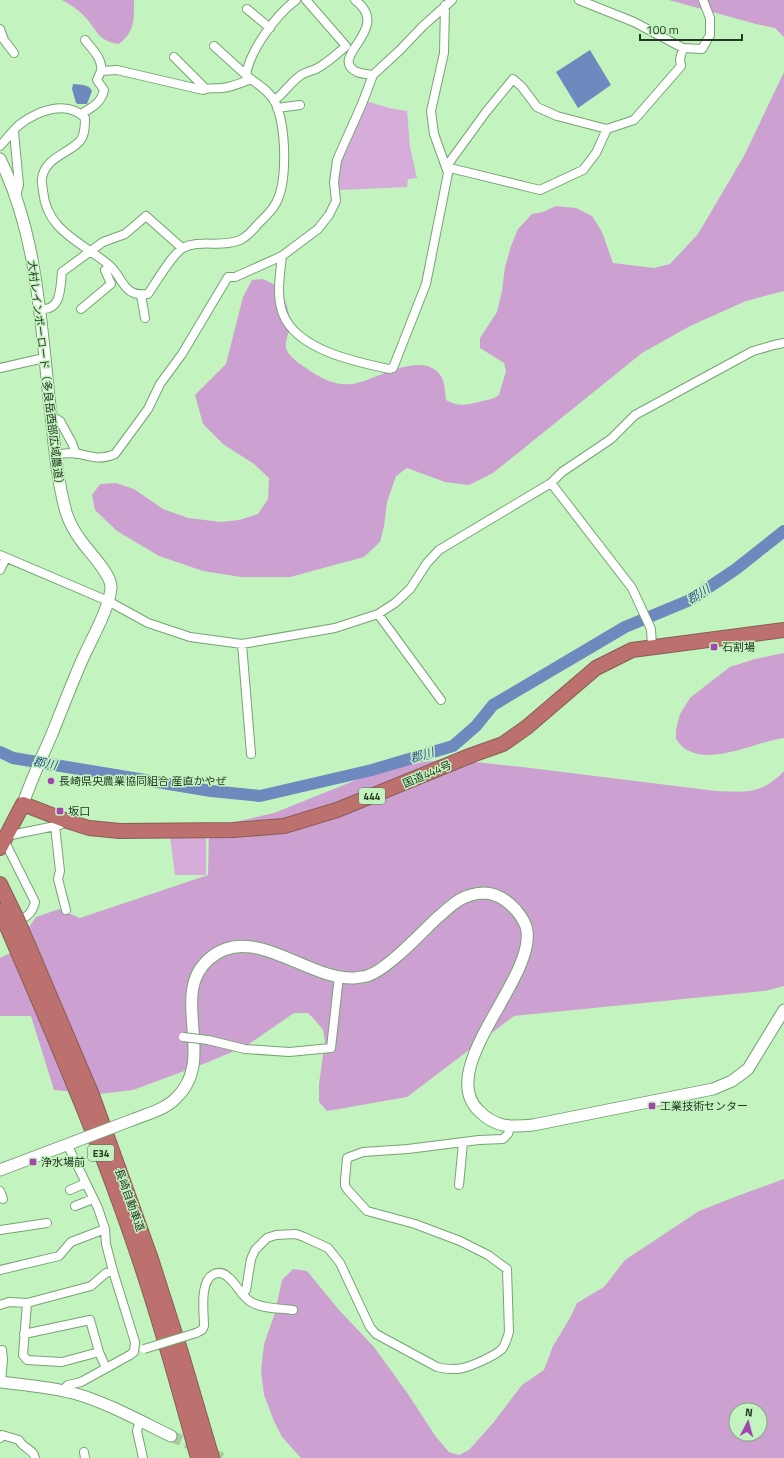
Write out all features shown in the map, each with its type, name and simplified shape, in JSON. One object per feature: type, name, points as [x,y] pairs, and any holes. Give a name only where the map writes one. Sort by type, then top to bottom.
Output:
[{"type":"highway","name":"国道444号","points":[[23,804],[71,823],[89,828],[120,831],[233,830],[284,826],[329,812],[503,744],[527,727],[596,668],[632,650],[784,630]]},
{"type":"highway","points":[[3,841],[23,804]]},
{"type":"highway","name":"長崎自動車道","points":[[0,884],[5,920],[24,950],[92,1095],[151,1259],[190,1381],[212,1458]]},
{"type":"highway","name":"長崎自動車道","points":[[24,950],[112,1181],[140,1262],[176,1379],[198,1458]]},
{"type":"highway","points":[[168,1311],[188,1353],[220,1458]]},
{"type":"highway","points":[[176,1379],[191,1458]]},
{"type":"street","points":[[248,77],[251,56],[270,28],[296,0]]},
{"type":"street","points":[[276,105],[292,82],[303,74],[322,65],[346,46],[306,0]]},
{"type":"street","points":[[355,0],[366,10],[368,18],[367,27],[360,41],[351,52],[349,58],[350,64],[358,72],[373,75]]},
{"type":"street","points":[[579,0],[634,22],[683,48],[702,49],[710,35],[710,18],[703,0]]},
{"type":"street","points":[[55,455],[71,453],[97,458],[115,454],[148,409],[160,384],[182,354],[228,277],[235,277],[282,256],[318,229],[329,215],[336,201],[334,182],[337,160],[373,75],[448,2]]},
{"type":"street","points":[[282,256],[279,295],[284,315],[293,330],[306,341],[344,359],[389,369],[393,368],[426,284],[448,173],[434,134],[431,111],[444,53],[448,2]]},
{"type":"street","points":[[247,9],[270,28]]},
{"type":"street","points":[[0,28],[4,40],[14,53]]},
{"type":"street","points":[[81,114],[102,99],[104,90],[97,80],[102,71],[99,58],[85,40]]},
{"type":"street","points":[[0,146],[19,126],[46,110],[59,108],[77,110],[85,118],[83,134],[79,141],[52,160],[45,169],[42,178],[47,208],[57,226],[78,244],[110,266],[126,288],[133,293],[141,295],[148,294],[174,256],[182,248],[196,245],[228,244],[241,240],[250,233],[275,204],[282,189],[283,135],[276,105],[265,89],[248,77],[214,46]]},
{"type":"street","points":[[446,167],[486,112],[513,79],[522,87],[537,107],[558,116],[607,129],[634,120],[681,66],[680,59],[683,48]]},
{"type":"street","points":[[174,57],[206,89]]},
{"type":"street","points":[[102,71],[117,70],[203,90],[231,87],[248,77]]},
{"type":"street","points":[[276,105],[300,105]]},
{"type":"street","points":[[446,167],[540,190],[584,170],[596,153],[607,129]]},
{"type":"street","points":[[14,132],[19,185],[16,196]]},
{"type":"street","name":"大村レインボーロード（多良岳西部広域農道）","points":[[0,159],[10,179],[16,196],[31,257],[43,336],[44,358],[55,455],[60,487],[67,514],[81,540],[107,575],[112,586],[108,601],[23,804]]},
{"type":"street","points":[[39,309],[46,310],[54,306],[58,301],[62,272],[103,242],[125,234],[146,216],[182,248]]},
{"type":"street","points":[[80,309],[111,284],[105,270],[110,266]]},
{"type":"street","points":[[141,295],[146,318]]},
{"type":"street","points":[[0,570],[3,557],[108,601],[148,623],[183,634],[242,644],[335,628],[378,614],[395,603],[410,589],[427,563],[439,550],[551,483],[562,472],[611,439],[636,415],[753,351],[784,343]]},
{"type":"street","points":[[0,368],[44,358]]},
{"type":"street","points":[[51,416],[60,421],[76,454]]},
{"type":"street","points":[[551,483],[632,588],[651,629],[652,647]]},
{"type":"street","points":[[378,614],[441,700]]},
{"type":"street","points":[[242,644],[251,754]]},
{"type":"street","points":[[5,920],[24,918],[33,910],[35,902],[3,841],[71,823]]},
{"type":"street","points":[[55,826],[60,871],[58,879],[66,910]]},
{"type":"street","points":[[0,1170],[132,1120],[164,1107],[176,1099],[186,1087],[192,1074],[195,1057],[191,1005],[192,989],[198,972],[208,959],[221,951],[237,947],[253,947],[338,976],[352,978],[368,976],[386,965],[456,901],[471,895],[486,893],[501,897],[512,905],[522,916],[527,932],[526,945],[522,961],[470,1064],[467,1081],[469,1095],[477,1109],[488,1119],[499,1124],[510,1127],[533,1124],[713,1089],[732,1081],[748,1069],[784,1010]]},
{"type":"street","points":[[184,1037],[208,1040],[245,1048],[282,1051],[331,1048],[338,976]]},
{"type":"street","points":[[242,1294],[246,1290],[251,1258],[261,1243],[267,1238],[276,1235],[296,1234],[328,1248],[334,1254],[340,1262],[370,1326],[376,1334],[437,1366],[448,1369],[459,1370],[471,1367],[497,1354],[507,1341],[509,1332],[507,1269],[488,1255],[460,1241],[415,1224],[367,1211],[347,1189],[344,1180],[347,1158],[363,1152],[408,1149],[502,1139],[508,1134],[510,1127]]},
{"type":"street","points":[[71,1143],[105,1229],[106,1244],[113,1271],[139,1348]]},
{"type":"street","points":[[460,1185],[463,1143]]},
{"type":"street","points":[[70,1190],[86,1183]]},
{"type":"street","points":[[75,1206],[93,1199]]},
{"type":"street","points":[[0,1230],[47,1223]]},
{"type":"street","points":[[0,1270],[59,1256],[71,1242],[105,1229]]},
{"type":"street","points":[[0,1305],[9,1302],[27,1303],[92,1286],[106,1273],[113,1271]]},
{"type":"street","points":[[62,1391],[68,1385],[81,1382],[130,1355],[139,1348],[196,1333],[202,1330],[204,1326],[205,1286],[208,1279],[218,1273],[229,1277],[242,1294],[250,1301],[260,1306],[293,1310]]},
{"type":"street","points":[[27,1303],[23,1355],[28,1360],[62,1362],[99,1352]]},
{"type":"street","points":[[24,1334],[90,1320],[99,1352],[106,1368]]},
{"type":"street","points":[[2,1350],[3,1359],[1,1382],[74,1393],[140,1420],[171,1436]]},
{"type":"street","points":[[140,1420],[137,1431],[143,1458]]},
{"type":"street","points":[[0,1438],[2,1435],[19,1440],[21,1445],[33,1452],[35,1458]]},
{"type":"shaded area","points":[[62,0],[134,0],[131,30],[119,44],[106,40],[101,37],[81,13]]},
{"type":"shaded area","points":[[669,0],[784,0],[784,37],[775,28]]},
{"type":"shaded area","points":[[784,72],[784,291],[746,301],[690,326],[642,353],[493,473],[469,485],[445,482],[407,468],[396,476],[387,502],[380,542],[364,557],[290,577],[241,577],[203,571],[159,556],[117,531],[95,510],[92,495],[100,484],[116,483],[134,489],[163,509],[188,518],[221,522],[239,520],[258,514],[268,499],[269,478],[254,464],[223,444],[203,424],[195,395],[226,364],[243,297],[252,280],[263,279],[280,287],[290,318],[290,328],[286,344],[287,351],[311,372],[322,378],[340,384],[353,384],[399,368],[423,365],[433,368],[441,376],[444,384],[446,400],[451,402],[466,405],[491,399],[499,395],[506,371],[504,363],[480,348],[480,338],[497,312],[502,291],[505,267],[518,229],[532,214],[543,212],[556,206],[576,208],[592,216],[602,232],[613,263],[654,268],[670,264],[698,234],[744,156]]},
{"type":"shaded area","points":[[366,101],[389,108],[407,111],[410,147],[417,178],[408,179],[407,187],[339,190],[336,178],[339,161]]},
{"type":"shaded area","points":[[784,653],[784,738],[722,754],[709,755],[698,754],[687,750],[680,744],[676,739],[676,730],[680,714],[690,698],[730,667],[755,659]]},
{"type":"shaded area","points":[[447,759],[716,791],[745,791],[760,788],[776,779],[784,771],[784,986],[765,991],[514,1016],[407,1097],[327,1111],[319,1102],[319,1084],[325,1041],[323,1030],[308,1013],[294,1013],[246,1046],[206,1063],[133,1090],[99,1094],[54,1090],[31,1016],[0,1016],[0,958],[12,952],[36,917],[59,909],[80,918],[208,875],[209,828],[274,813],[366,776],[410,764]]},
{"type":"shaded area","points":[[170,836],[206,837],[206,875],[175,875]]},
{"type":"shaded area","points":[[784,1179],[784,1458],[301,1458],[282,1437],[264,1395],[261,1371],[264,1344],[275,1313],[282,1280],[293,1269],[307,1271],[339,1310],[374,1347],[408,1394],[436,1437],[449,1452],[459,1455],[469,1450],[493,1423],[522,1385],[544,1370],[553,1346],[577,1303],[604,1287],[625,1260],[699,1211]]},
{"type":"water","points":[[590,50],[611,85],[578,108],[556,72]]},
{"type":"water","points":[[73,84],[84,85],[91,89],[92,91],[87,104],[76,103],[72,89]]},
{"type":"waterway","name":"郡川","points":[[0,752],[13,758],[211,791],[260,796],[372,770],[453,746],[476,726],[493,705],[625,627],[690,600],[736,569],[784,531]]},
{"type":"tunnel","points":[[171,1436],[222,1458]]},
{"type":"place","name":"石割場","points":[[714,647]]},
{"type":"place","name":"長崎県央農業協同組合 産直かやぜ","points":[[51,781]]},
{"type":"place","name":"坂口","points":[[60,811]]},
{"type":"place","name":"工業技術センター","points":[[652,1106]]},
{"type":"place","name":"浄水場前","points":[[33,1162]]}]
